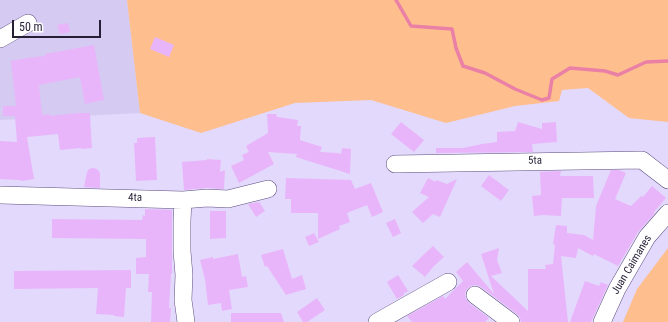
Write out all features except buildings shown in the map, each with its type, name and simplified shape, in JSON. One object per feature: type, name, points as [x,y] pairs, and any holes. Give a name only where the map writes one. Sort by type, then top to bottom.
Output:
[{"type":"street","points":[[0,39],[28,23]]},
{"type":"street","name":"5ta","points":[[395,164],[642,160],[668,180]]},
{"type":"street","name":"4ta","points":[[0,195],[183,200],[207,198],[228,199],[268,189]]},
{"type":"street","points":[[183,200],[183,300],[186,322]]},
{"type":"street","name":"Juan Caimanes","points":[[602,322],[617,288],[647,237],[668,213]]},
{"type":"street","points":[[377,322],[448,282]]},
{"type":"street","points":[[476,295],[511,322]]},
{"type":"shaded area","points":[[0,0],[127,0],[140,113],[0,120]]},
{"type":"shaded area","points":[[127,0],[668,0],[668,122],[629,118],[588,88],[562,90],[559,101],[515,106],[446,123],[371,100],[295,103],[201,133],[140,113]]},
{"type":"shaded area","points":[[668,248],[668,322],[623,322],[637,289]]},
{"type":"waterway","points":[[396,0],[411,26],[452,29],[456,48],[463,66],[485,73],[515,89],[542,100],[549,98],[552,79],[570,68],[605,71],[618,75],[646,62],[668,61]]}]
